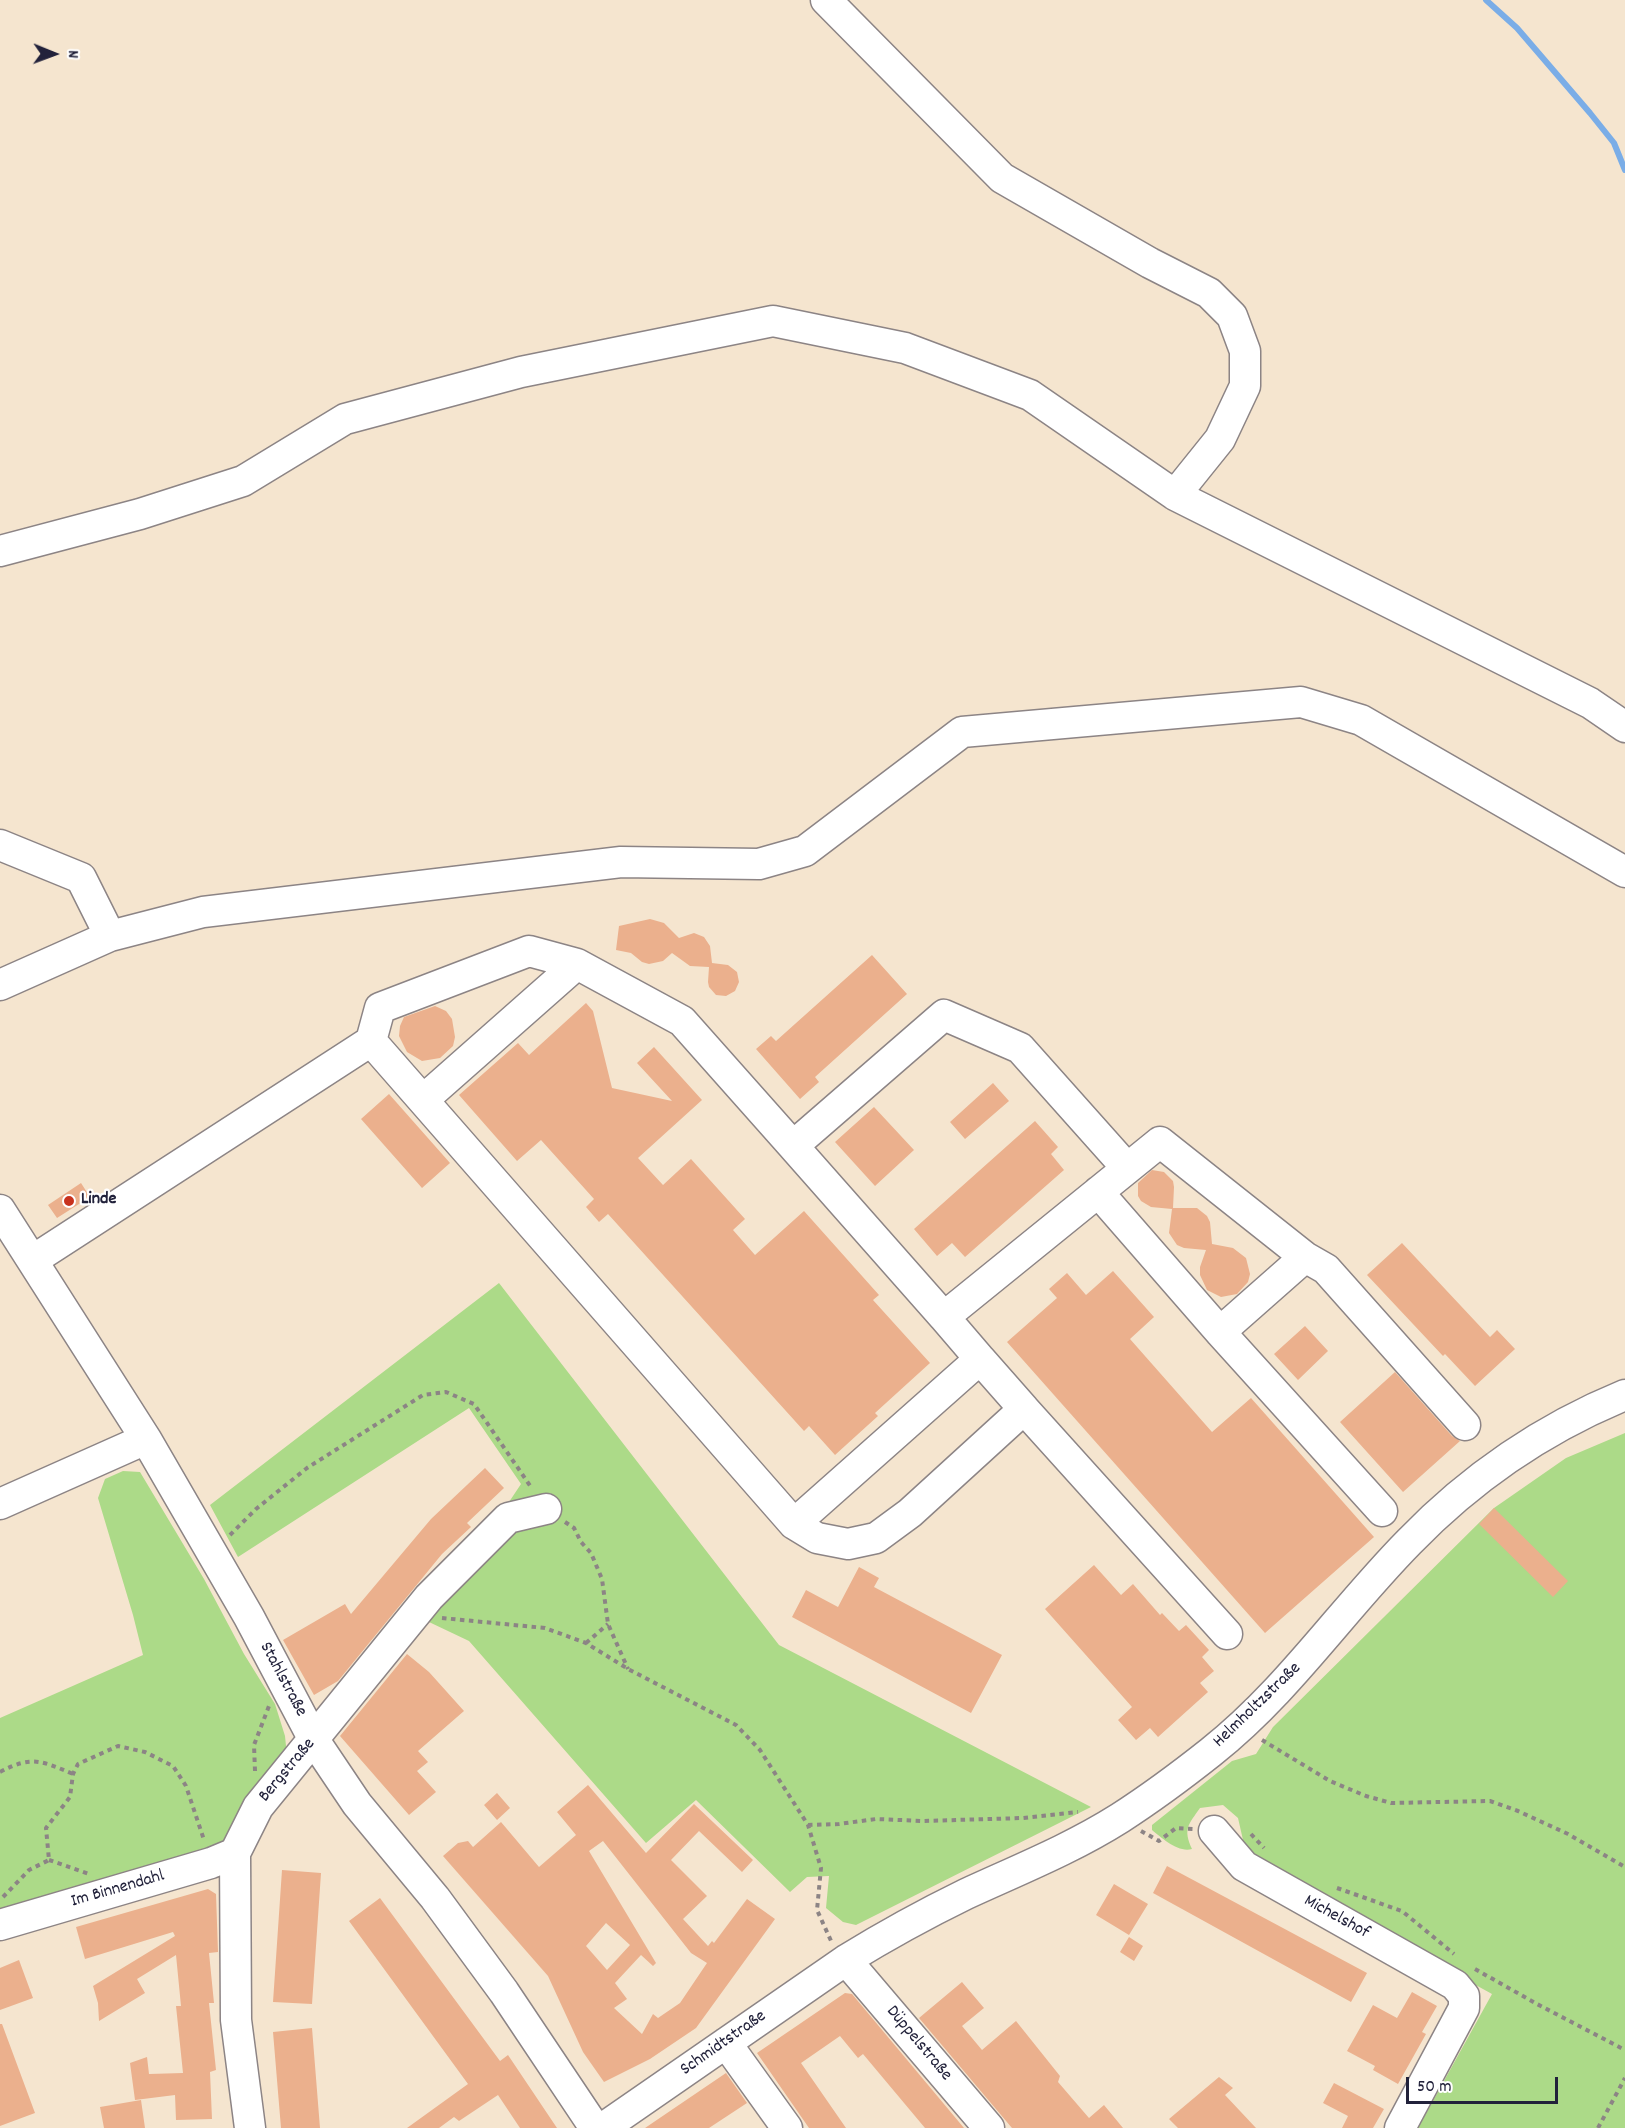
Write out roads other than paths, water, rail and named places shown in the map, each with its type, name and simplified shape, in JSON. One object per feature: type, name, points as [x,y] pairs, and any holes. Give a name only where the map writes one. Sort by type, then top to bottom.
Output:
[{"type":"street","points":[[826,0],[1002,178],[1150,263],[1209,293],[1232,316],[1245,351],[1245,386],[1220,439],[1175,495]]},
{"type":"street","points":[[0,551],[140,514],[243,481],[345,419],[521,372],[774,321],[905,348],[1030,395],[1175,495],[1590,703],[1625,726]]},
{"type":"street","points":[[0,985],[110,936],[203,912],[621,862],[759,864],[805,850],[962,732],[1301,702],[1360,720],[1625,872]]},
{"type":"street","points":[[0,845],[81,878],[110,936]]},
{"type":"street","points":[[33,1260],[371,1041],[380,1008],[529,951],[577,964],[682,1021],[1024,1410],[1227,1634]]},
{"type":"street","points":[[423,1100],[577,964]]},
{"type":"street","points":[[793,1146],[944,1015],[1020,1048],[1127,1168]]},
{"type":"street","points":[[371,1041],[794,1524],[818,1538],[848,1544],[876,1538],[910,1513],[1024,1410]]},
{"type":"street","points":[[944,1317],[1160,1142],[1305,1257],[1326,1269],[1465,1425]]},
{"type":"street","points":[[1098,1192],[1220,1332],[1382,1511]]},
{"type":"street","name":"Stahlstraße","points":[[0,1210],[146,1440],[249,1617],[314,1740],[357,1804],[435,1898],[504,1992],[595,2128]]},
{"type":"street","points":[[1220,1332],[1305,1257]]},
{"type":"street","points":[[794,1524],[980,1359]]},
{"type":"street","name":"Helmholtzstraße","points":[[846,1960],[885,1936],[964,1895],[1045,1858],[1119,1818],[1209,1753],[1240,1728],[1282,1687],[1408,1543],[1467,1487],[1523,1446],[1596,1407],[1625,1395]]},
{"type":"street","points":[[6,1496],[146,1440]]},
{"type":"street","name":"Bergstraße","points":[[250,2128],[236,2020],[223,1858],[258,1807],[429,1597],[508,1518],[546,1509]]},
{"type":"street","name":"Michelshof","points":[[1214,1832],[1244,1866],[1455,1984],[1464,1996],[1464,2008],[1401,2128]]},
{"type":"street","name":"Im Binnendahl","points":[[0,1925],[223,1858]]},
{"type":"street","name":"Schmidtstraße","points":[[603,2128],[846,1960]]},
{"type":"street","name":"Düppelstraße","points":[[846,1960],[990,2128]]},
{"type":"street","points":[[726,2043],[787,2128]]},
{"type":"waterway","points":[[1486,0],[1517,28],[1590,113],[1614,143],[1625,170]]},
{"type":"place","name":"Linde","points":[[69,1201]]}]
